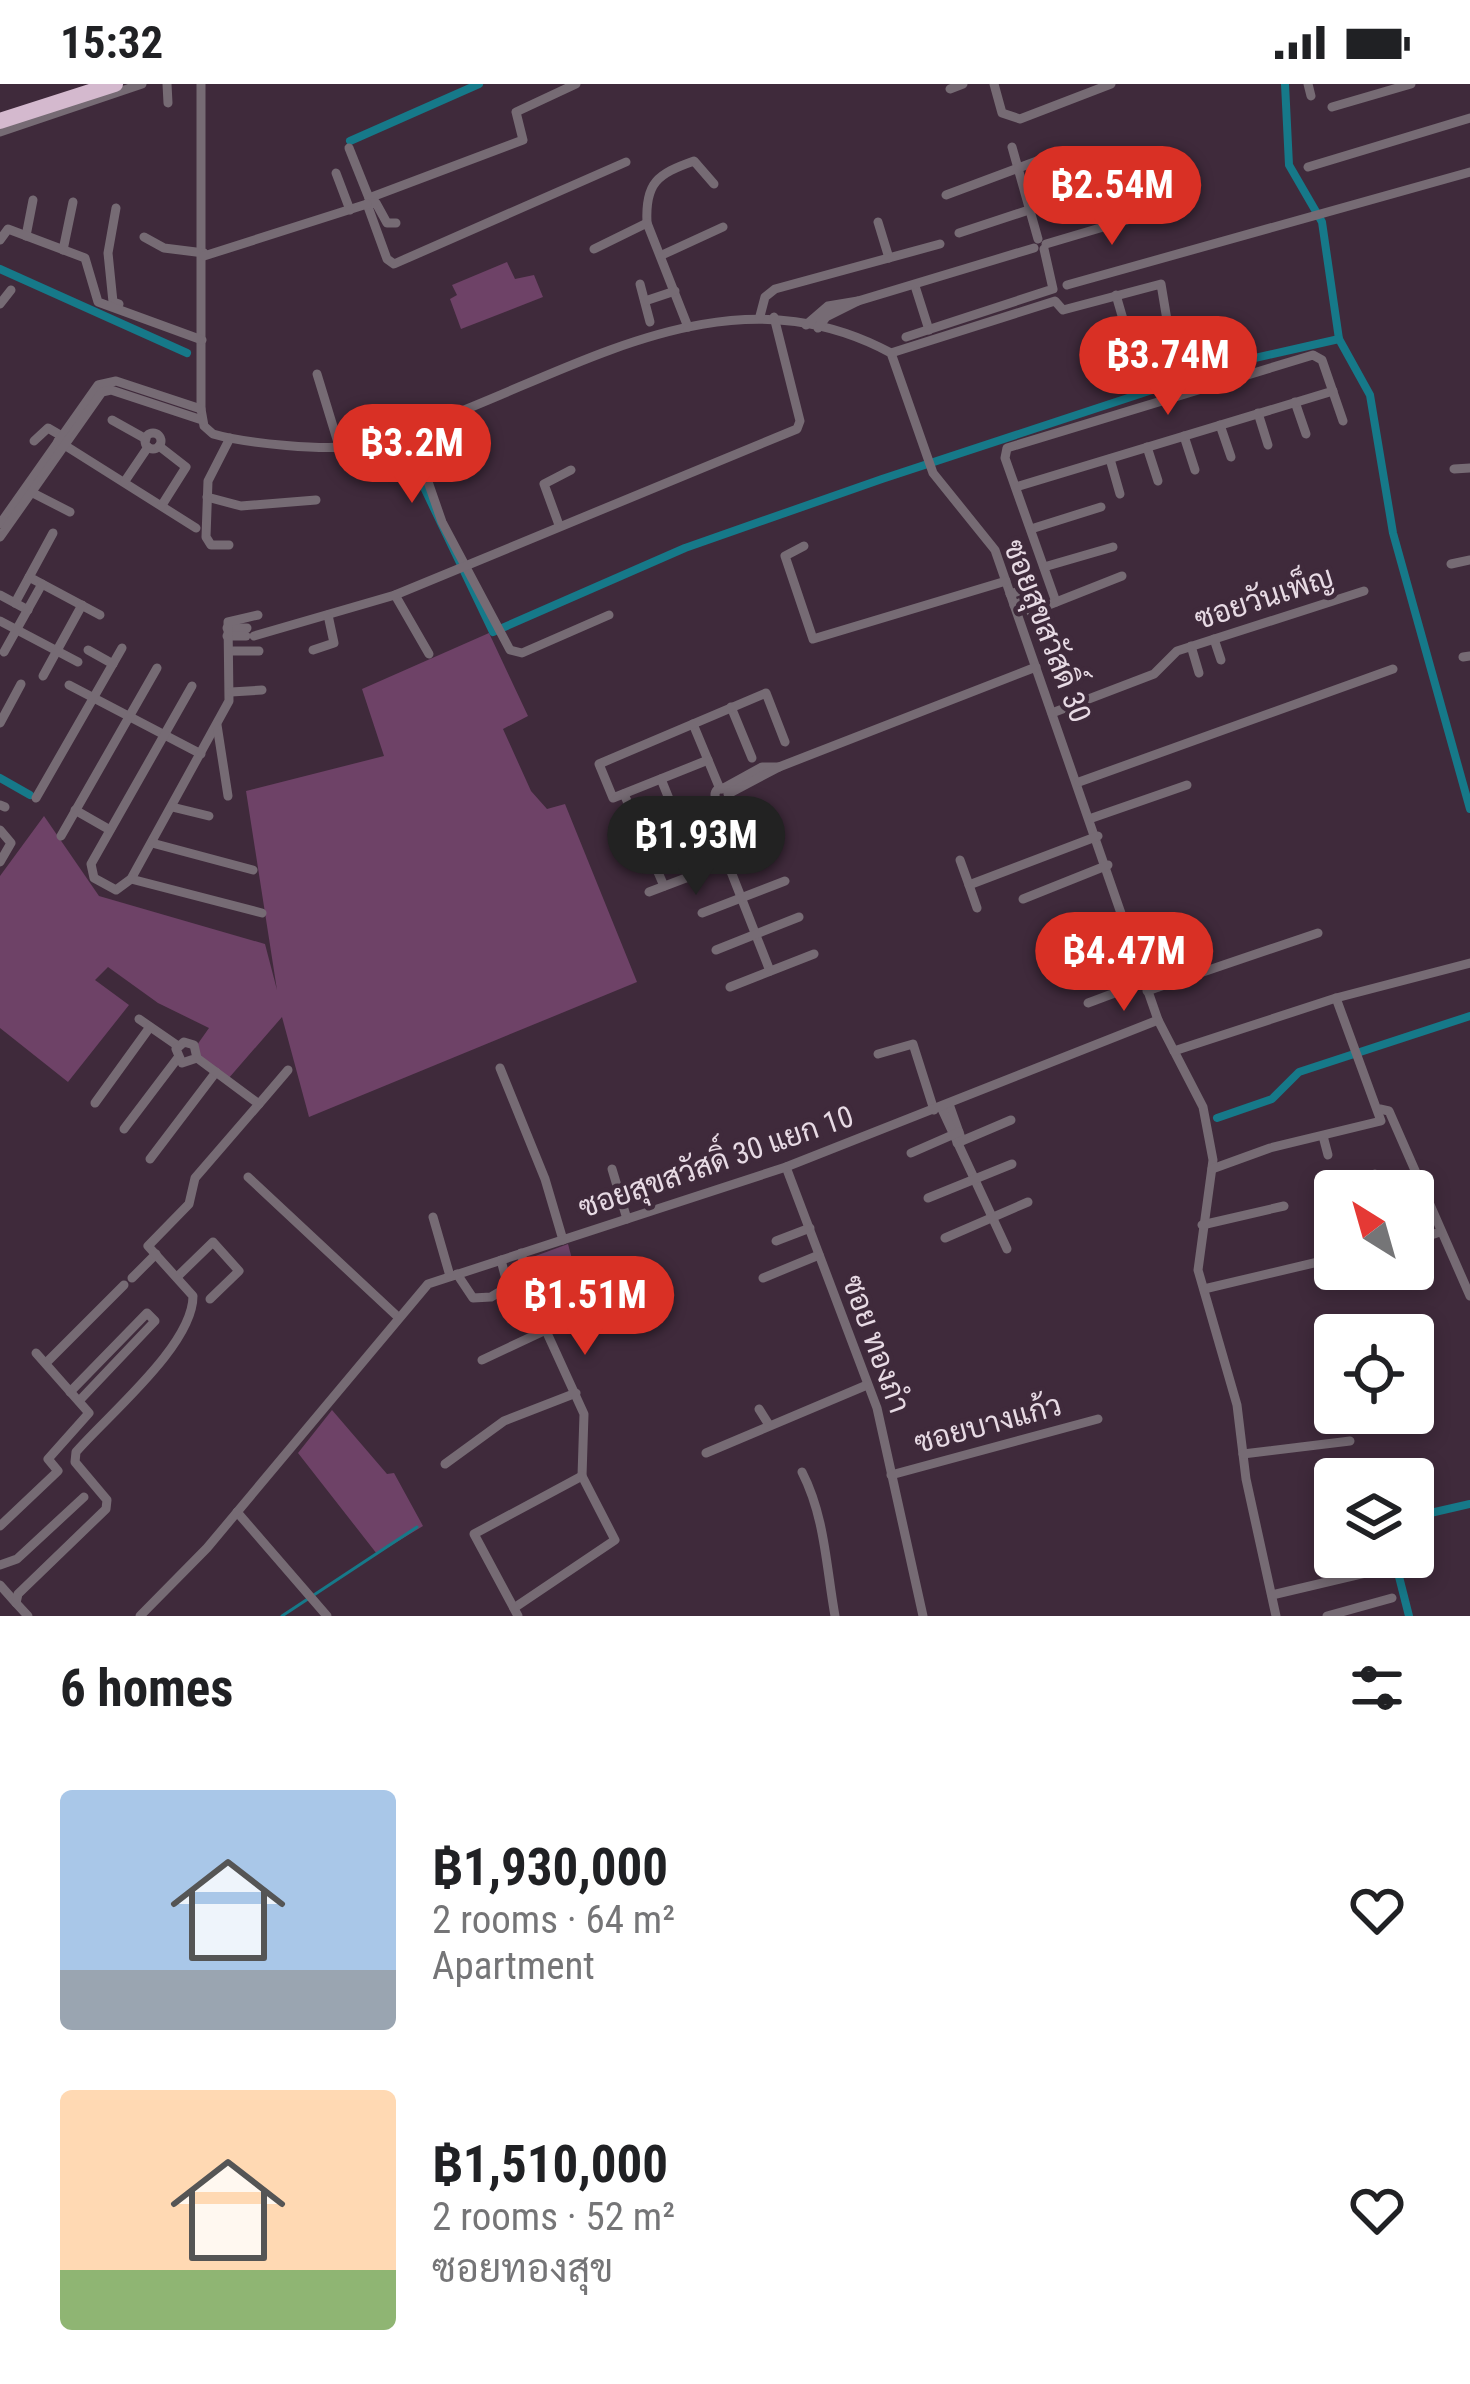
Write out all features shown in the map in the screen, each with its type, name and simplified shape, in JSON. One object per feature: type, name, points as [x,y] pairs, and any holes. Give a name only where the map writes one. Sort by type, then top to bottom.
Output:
[{"type":"highway","points":[[0,115],[82,84]]},
{"type":"highway","points":[[0,115],[115,84]]},
{"type":"street","points":[[0,115],[95,84]]},
{"type":"street","points":[[0,132],[142,84]]},
{"type":"street","points":[[167,84],[167,103]]},
{"type":"street","points":[[201,84],[202,414],[209,432],[230,438],[357,446],[604,352],[688,328],[773,317],[891,353],[1055,301],[1063,310],[1158,283],[1168,326],[1129,340]]},
{"type":"street","points":[[144,237],[164,248],[204,255],[350,210],[523,140],[516,112],[576,84]]},
{"type":"street","points":[[950,89],[963,84]]},
{"type":"street","points":[[994,84],[1002,113],[1019,119],[1111,84]]},
{"type":"street","points":[[1332,107],[1411,84]]},
{"type":"street","points":[[1308,166],[1470,118]]},
{"type":"street","points":[[906,337],[1053,289],[1012,147]]},
{"type":"street","points":[[349,148],[386,259],[394,264],[626,162]]},
{"type":"street","points":[[946,195],[1061,152]]},
{"type":"street","points":[[688,328],[647,224],[647,188],[658,176],[694,161],[714,184]]},
{"type":"street","points":[[1067,285],[1470,172]]},
{"type":"street","points":[[336,173],[350,210]]},
{"type":"street","points":[[959,233],[1078,194]]},
{"type":"street","points":[[26,236],[33,200]]},
{"type":"street","points":[[63,250],[73,202]]},
{"type":"street","points":[[369,202],[378,206],[387,223],[396,223]]},
{"type":"street","points":[[116,208],[107,253],[113,302],[202,336]]},
{"type":"street","points":[[812,326],[828,306],[915,286],[1164,209]]},
{"type":"street","points":[[878,222],[889,258]]},
{"type":"street","points":[[594,250],[647,224]]},
{"type":"street","points":[[662,255],[723,227]]},
{"type":"street","points":[[0,240],[8,229],[85,258]]},
{"type":"street","points":[[760,316],[764,297],[775,289],[940,244]]},
{"type":"street","points":[[85,258],[95,251],[107,253]]},
{"type":"street","points":[[85,258],[98,302],[202,336]]},
{"type":"street","points":[[1112,272],[1142,381]]},
{"type":"street","points":[[640,284],[650,322]]},
{"type":"street","points":[[915,286],[929,330]]},
{"type":"street","points":[[0,304],[11,290]]},
{"type":"street","points":[[645,301],[675,291]]},
{"type":"street","points":[[227,632],[253,632],[395,595],[796,429],[800,421],[773,317]]},
{"type":"street","name":"ซอยสุขสวัสดิ์ 30","points":[[891,353],[934,473],[991,543],[1092,818],[1158,1020],[1203,1107],[1212,1169],[1196,1256],[1237,1405],[1276,1615]]},
{"type":"street","points":[[1031,612],[1043,592],[1044,567],[1004,452],[1007,448],[1313,355],[1322,360],[1343,421]]},
{"type":"street","points":[[317,374],[339,446]]},
{"type":"street","points":[[0,537],[93,390],[107,381],[173,408],[202,414]]},
{"type":"street","points":[[1016,488],[1333,391]]},
{"type":"street","points":[[1295,402],[1306,434]]},
{"type":"street","points":[[125,481],[173,408]]},
{"type":"street","points":[[1258,413],[1268,445]]},
{"type":"street","points":[[112,420],[186,467],[162,505]]},
{"type":"street","points":[[1220,425],[1231,457]]},
{"type":"street","points":[[409,427],[460,566],[517,654],[609,615]]},
{"type":"street","points":[[34,441],[48,428],[196,528]]},
{"type":"street","points":[[1184,436],[1195,470]]},
{"type":"street","points":[[229,544],[207,542],[207,497],[211,471],[230,438]]},
{"type":"street","points":[[1147,447],[1158,481]]},
{"type":"street","points":[[1110,459],[1120,494]]},
{"type":"street","points":[[1454,469],[1470,468]]},
{"type":"street","points":[[559,525],[544,484],[571,470]]},
{"type":"street","points":[[0,524],[26,490]]},
{"type":"street","points":[[26,490],[70,512]]},
{"type":"street","points":[[0,496],[13,503]]},
{"type":"street","points":[[207,497],[241,506],[316,500]]},
{"type":"street","points":[[1030,529],[1101,507]]},
{"type":"street","points":[[15,603],[53,533]]},
{"type":"street","points":[[804,546],[785,556],[805,627],[813,638],[1006,581]]},
{"type":"street","points":[[1044,567],[1113,547]]},
{"type":"street","points":[[1451,564],[1470,560]]},
{"type":"street","points":[[1012,599],[1122,576]]},
{"type":"street","points":[[29,577],[100,615]]},
{"type":"street","points":[[4,652],[42,584]]},
{"type":"street","name":"ซอยวันเพ็ญ","points":[[1052,713],[1154,674],[1168,655],[1191,646],[1364,591]]},
{"type":"street","points":[[0,595],[28,610]]},
{"type":"street","points":[[395,595],[430,654]]},
{"type":"street","points":[[1302,598],[1309,610]]},
{"type":"street","points":[[43,676],[82,605]]},
{"type":"street","points":[[192,686],[91,864],[92,874],[116,890],[130,879],[152,843],[231,692],[227,632],[233,617],[258,615]]},
{"type":"street","points":[[313,650],[334,643],[328,615]]},
{"type":"street","points":[[0,621],[78,662]]},
{"type":"street","points":[[1214,639],[1221,660]]},
{"type":"street","points":[[1191,646],[1199,673]]},
{"type":"street","points":[[37,798],[122,648]]},
{"type":"street","points":[[88,650],[113,664]]},
{"type":"street","points":[[229,651],[259,650]]},
{"type":"street","points":[[723,793],[761,767],[779,766],[1036,667]]},
{"type":"street","points":[[61,836],[157,668]]},
{"type":"street","points":[[1078,782],[1393,670]]},
{"type":"street","points":[[0,723],[21,684]]},
{"type":"street","points":[[69,685],[201,754]]},
{"type":"street","points":[[231,692],[262,690]]},
{"type":"street","points":[[708,760],[613,798],[599,764],[766,693],[785,742]]},
{"type":"street","points":[[731,707],[752,758]]},
{"type":"street","points":[[217,724],[227,796]]},
{"type":"street","points":[[693,724],[723,793],[717,834],[770,971]]},
{"type":"street","points":[[661,779],[699,873]]},
{"type":"street","points":[[1092,818],[1187,785]]},
{"type":"street","points":[[624,794],[664,886]]},
{"type":"street","points":[[172,807],[208,816]]},
{"type":"street","points":[[649,892],[773,845],[758,807],[736,814]]},
{"type":"street","points":[[75,810],[110,830]]},
{"type":"street","points":[[0,830],[11,843],[0,862]]},
{"type":"street","points":[[969,885],[1098,836]]},
{"type":"street","points":[[152,843],[253,870]]},
{"type":"street","points":[[961,860],[977,908]]},
{"type":"street","points":[[1023,899],[1108,865]]},
{"type":"street","points":[[130,879],[262,913]]},
{"type":"street","points":[[702,914],[785,881]]},
{"type":"street","points":[[716,950],[799,917]]},
{"type":"street","points":[[1088,1003],[1318,933]]},
{"type":"street","points":[[730,987],[814,954]]},
{"type":"street","points":[[1174,1051],[1336,998],[1470,963]]},
{"type":"street","points":[[1212,1169],[1270,1148],[1382,1121],[1336,998]]},
{"type":"street","points":[[139,1019],[178,1046],[191,1043],[197,1058],[259,1104]]},
{"type":"street","name":"ซอยสุขสวัสดิ์ 30 แยก 10","points":[[140,1616],[237,1512],[421,1289],[786,1167],[1158,1020]]},
{"type":"street","points":[[95,1103],[150,1027]]},
{"type":"street","points":[[878,1054],[913,1044],[1007,1249]]},
{"type":"street","points":[[124,1129],[177,1059],[178,1046]]},
{"type":"street","points":[[177,1059],[189,1064],[197,1058]]},
{"type":"street","points":[[500,1068],[563,1240]]},
{"type":"street","points":[[16,1603],[18,1594],[106,1509],[107,1500],[75,1462],[76,1452],[187,1327],[193,1296],[148,1246],[189,1204],[195,1178],[288,1070]]},
{"type":"street","points":[[150,1160],[216,1072]]},
{"type":"street","points":[[1380,1109],[1389,1112],[1470,1296]]},
{"type":"street","points":[[911,1153],[1011,1120]]},
{"type":"street","points":[[1323,1136],[1328,1155]]},
{"type":"street","points":[[928,1198],[1012,1164]]},
{"type":"street","name":"ซอย ทองภํา","points":[[786,1167],[880,1416],[923,1615]]},
{"type":"street","points":[[612,1169],[627,1219]]},
{"type":"street","points":[[248,1177],[398,1317]]},
{"type":"street","points":[[945,1238],[1028,1202]]},
{"type":"street","points":[[1202,1225],[1284,1206]]},
{"type":"street","points":[[433,1217],[453,1275],[473,1298],[490,1298],[508,1287],[501,1260]]},
{"type":"street","points":[[776,1241],[810,1228]]},
{"type":"street","points":[[1434,1234],[1440,1232]]},
{"type":"street","points":[[177,1277],[213,1242],[239,1270],[210,1299]]},
{"type":"street","points":[[46,1364],[156,1253]]},
{"type":"street","points":[[521,1253],[546,1330],[584,1414],[582,1476],[615,1540],[516,1612],[474,1534],[582,1476]]},
{"type":"street","points":[[763,1278],[820,1255]]},
{"type":"street","points":[[1204,1289],[1314,1263]]},
{"type":"street","points":[[70,1392],[147,1313],[155,1321],[79,1402]]},
{"type":"street","points":[[482,1360],[546,1330]]},
{"type":"street","points":[[0,1526],[58,1471],[48,1459],[89,1413],[36,1353]]},
{"type":"street","points":[[706,1453],[866,1385]]},
{"type":"street","points":[[445,1464],[504,1421],[576,1393]]},
{"type":"street","points":[[759,1409],[769,1425]]},
{"type":"street","name":"ซอยบางแก้ว","points":[[891,1475],[1098,1420]]},
{"type":"street","points":[[1244,1454],[1350,1441]]},
{"type":"street","points":[[802,1472],[823,1518],[821,1538],[836,1616]]},
{"type":"street","points":[[0,1565],[17,1559],[84,1497]]},
{"type":"street","points":[[237,1512],[327,1616]]},
{"type":"street","points":[[1272,1595],[1344,1578]]},
{"type":"street","points":[[0,1585],[28,1616]]},
{"type":"street","points":[[1327,1616],[1392,1598]]},
{"type":"street","points":[[909,1616],[923,1615]]},
{"type":"shaded area","points":[[507,262],[515,279],[534,275],[543,297],[461,329],[450,299],[457,295],[452,285]]},
{"type":"shaded area","points":[[489,633],[528,716],[503,729],[531,791],[547,809],[565,804],[637,982],[309,1117],[282,1017],[228,1079],[200,1057],[197,1045],[209,1028],[158,1003],[108,967],[95,980],[129,1005],[68,1082],[0,1028],[0,876],[44,816],[99,896],[265,944],[277,990],[246,791],[384,756],[362,689]]},
{"type":"shaded area","points":[[568,1244],[583,1300],[551,1325],[530,1258]]},
{"type":"shaded area","points":[[332,1410],[387,1474],[394,1473],[423,1526],[377,1554],[298,1453]]},
{"type":"waterway","points":[[350,141],[479,84]]},
{"type":"waterway","points":[[1285,84],[1289,165],[1322,222],[1339,339],[1370,395],[1393,533],[1470,809]]},
{"type":"waterway","points":[[0,269],[187,353]]},
{"type":"waterway","points":[[408,454],[493,632],[685,548],[882,479],[1237,362],[1339,339]]},
{"type":"waterway","points":[[0,778],[30,795]]},
{"type":"waterway","points":[[1217,1118],[1272,1099],[1299,1072],[1470,1016]]},
{"type":"waterway","points":[[1434,1512],[1470,1504]]},
{"type":"waterway","points":[[282,1616],[417,1527]]},
{"type":"waterway","points":[[1399,1578],[1409,1616]]}]
